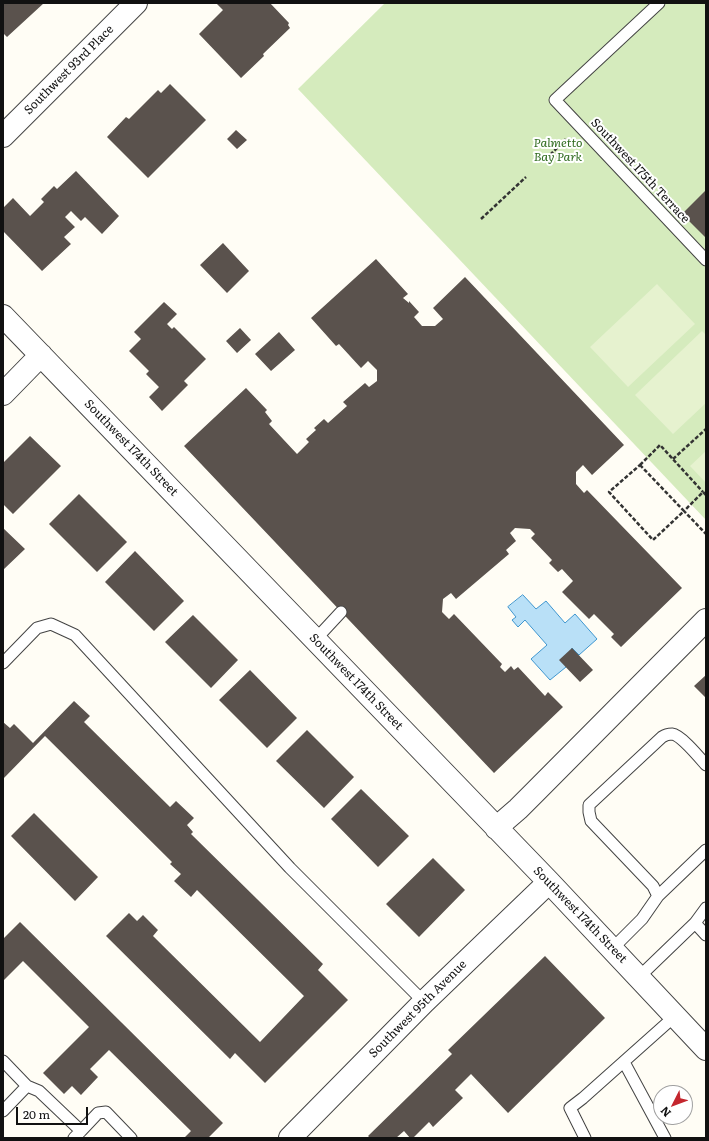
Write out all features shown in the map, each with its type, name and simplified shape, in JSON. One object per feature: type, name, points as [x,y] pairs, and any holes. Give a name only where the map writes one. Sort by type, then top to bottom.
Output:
[{"type":"street","name":"Southwest 93rd Place","points":[[3,136],[136,3]]},
{"type":"street","name":"Southwest 174th Street","points":[[3,316],[549,882],[706,1050]]},
{"type":"street","points":[[3,394],[41,355]]},
{"type":"street","points":[[496,828],[532,796],[706,620]]},
{"type":"street","name":"Southwest 95th Avenue","points":[[290,1138],[424,1002],[549,882]]},
{"type":"lane","name":"Southwest 175th Terrace","points":[[659,3],[555,100],[706,260]]},
{"type":"lane","points":[[315,640],[340,612]]},
{"type":"lane","points":[[3,663],[37,628],[51,624],[76,635],[290,868],[424,1002]]},
{"type":"lane","points":[[658,896],[653,886],[591,821],[589,805],[662,737],[670,734],[677,736],[706,765]]},
{"type":"lane","points":[[612,949],[642,919],[658,896],[706,850]]},
{"type":"lane","points":[[639,977],[695,923],[706,908]]},
{"type":"lane","points":[[695,923],[706,935]]},
{"type":"lane","points":[[585,1138],[570,1108],[584,1098],[674,1016]]},
{"type":"lane","points":[[3,1061],[27,1086],[38,1091],[77,1134],[98,1113],[106,1112],[131,1138]]},
{"type":"lane","points":[[624,1062],[665,1138]]},
{"type":"lane","points":[[3,1111],[27,1086]]},
{"type":"path","points":[[546,158],[568,136]]},
{"type":"path","points":[[481,219],[526,177]]},
{"type":"path","points":[[673,459],[706,429]]},
{"type":"path","points":[[703,492],[653,540],[609,492],[660,445],[706,495]]},
{"type":"path","points":[[640,465],[706,534]]},
{"type":"green space","name":"Palmetto Bay Park","points":[[385,3],[706,3],[706,520],[298,89]]},
{"type":"green space","points":[[657,284],[695,324],[628,387],[590,347]]},
{"type":"green space","points":[[702,331],[706,335],[706,403],[673,434],[635,395]]},
{"type":"green space","points":[[706,451],[706,483],[690,466]]},
{"type":"water","points":[[523,595],[536,609],[546,601],[565,623],[575,614],[597,639],[579,655],[572,648],[566,667],[550,680],[531,659],[547,645],[525,620],[518,627],[512,620],[516,617],[508,607]]},
{"type":"building","points":[[3,3],[44,3],[7,37],[3,33]]},
{"type":"building","points":[[216,3],[270,3],[289,23],[288,25],[290,28],[241,78],[199,34],[223,10]]},
{"type":"building","points":[[170,84],[206,120],[148,178],[107,137],[126,117],[129,119],[158,90],[161,93]]},
{"type":"building","points":[[236,130],[247,140],[237,149],[227,139]]},
{"type":"building","points":[[76,171],[119,216],[102,234],[85,217],[81,221],[71,211],[65,217],[75,227],[64,237],[71,244],[42,271],[3,231],[3,208],[13,198],[30,216],[44,202],[41,199],[54,186],[57,189]]},
{"type":"building","points":[[706,190],[706,238],[682,214]]},
{"type":"building","points":[[223,243],[249,271],[227,293],[200,265]]},
{"type":"building","points":[[376,259],[408,294],[403,298],[409,303],[409,301],[419,312],[414,317],[422,326],[435,326],[443,319],[433,308],[465,277],[624,445],[592,475],[583,465],[576,472],[576,484],[584,493],[587,490],[682,588],[621,647],[611,637],[614,634],[594,614],[589,619],[562,592],[573,581],[562,569],[558,572],[549,563],[552,560],[531,538],[535,534],[530,529],[515,528],[510,533],[516,541],[506,550],[509,554],[456,599],[451,593],[443,599],[442,612],[449,619],[454,614],[502,664],[500,667],[505,672],[511,666],[514,670],[518,667],[545,696],[548,692],[563,707],[494,773],[184,446],[246,388],[267,410],[265,412],[272,421],[269,424],[297,454],[309,442],[306,439],[316,430],[314,428],[324,419],[328,423],[347,406],[343,402],[365,383],[369,387],[377,381],[377,370],[368,361],[361,368],[339,344],[336,346],[311,318]]},
{"type":"building","points":[[164,302],[177,314],[167,324],[172,329],[174,327],[206,359],[184,381],[188,385],[162,411],[149,397],[159,387],[146,374],[149,371],[129,351],[141,339],[134,332]]},
{"type":"building","points":[[240,328],[251,340],[237,353],[226,341]]},
{"type":"building","points":[[279,332],[295,350],[271,371],[255,354]]},
{"type":"building","points":[[30,436],[61,466],[13,514],[3,504],[3,463]]},
{"type":"building","points":[[79,494],[127,542],[97,572],[49,524]]},
{"type":"building","points":[[3,528],[25,549],[3,570]]},
{"type":"building","points":[[135,551],[184,601],[154,631],[105,582]]},
{"type":"building","points":[[193,615],[238,660],[211,688],[165,642]]},
{"type":"building","points":[[572,648],[593,670],[580,682],[559,660]]},
{"type":"building","points":[[250,670],[297,718],[267,748],[219,700]]},
{"type":"building","points":[[706,675],[706,698],[694,686]]},
{"type":"building","points":[[74,701],[90,716],[84,722],[170,807],[176,801],[194,818],[187,825],[193,832],[191,834],[323,964],[318,970],[348,1000],[265,1083],[235,1053],[230,1059],[106,936],[129,913],[137,921],[143,915],[158,930],[153,936],[260,1042],[304,996],[197,890],[191,897],[174,881],[181,874],[170,864],[172,862],[45,736],[3,779],[3,722],[10,728],[14,724],[33,743]]},
{"type":"building","points":[[307,730],[354,777],[324,808],[276,761]]},
{"type":"building","points":[[361,789],[409,836],[378,867],[331,819]]},
{"type":"building","points":[[34,813],[98,877],[75,901],[11,836]]},
{"type":"building","points":[[433,858],[465,890],[419,937],[386,904]]},
{"type":"building","points":[[20,922],[223,1123],[208,1138],[184,1138],[191,1131],[109,1050],[90,1069],[98,1077],[81,1095],[72,1086],[64,1094],[43,1073],[89,1027],[23,961],[3,981],[3,939]]},
{"type":"building","points":[[545,956],[605,1018],[508,1113],[471,1074],[455,1090],[463,1098],[433,1127],[429,1122],[413,1138],[410,1138],[404,1131],[396,1138],[370,1138],[368,1136],[452,1054],[448,1050]]}]
